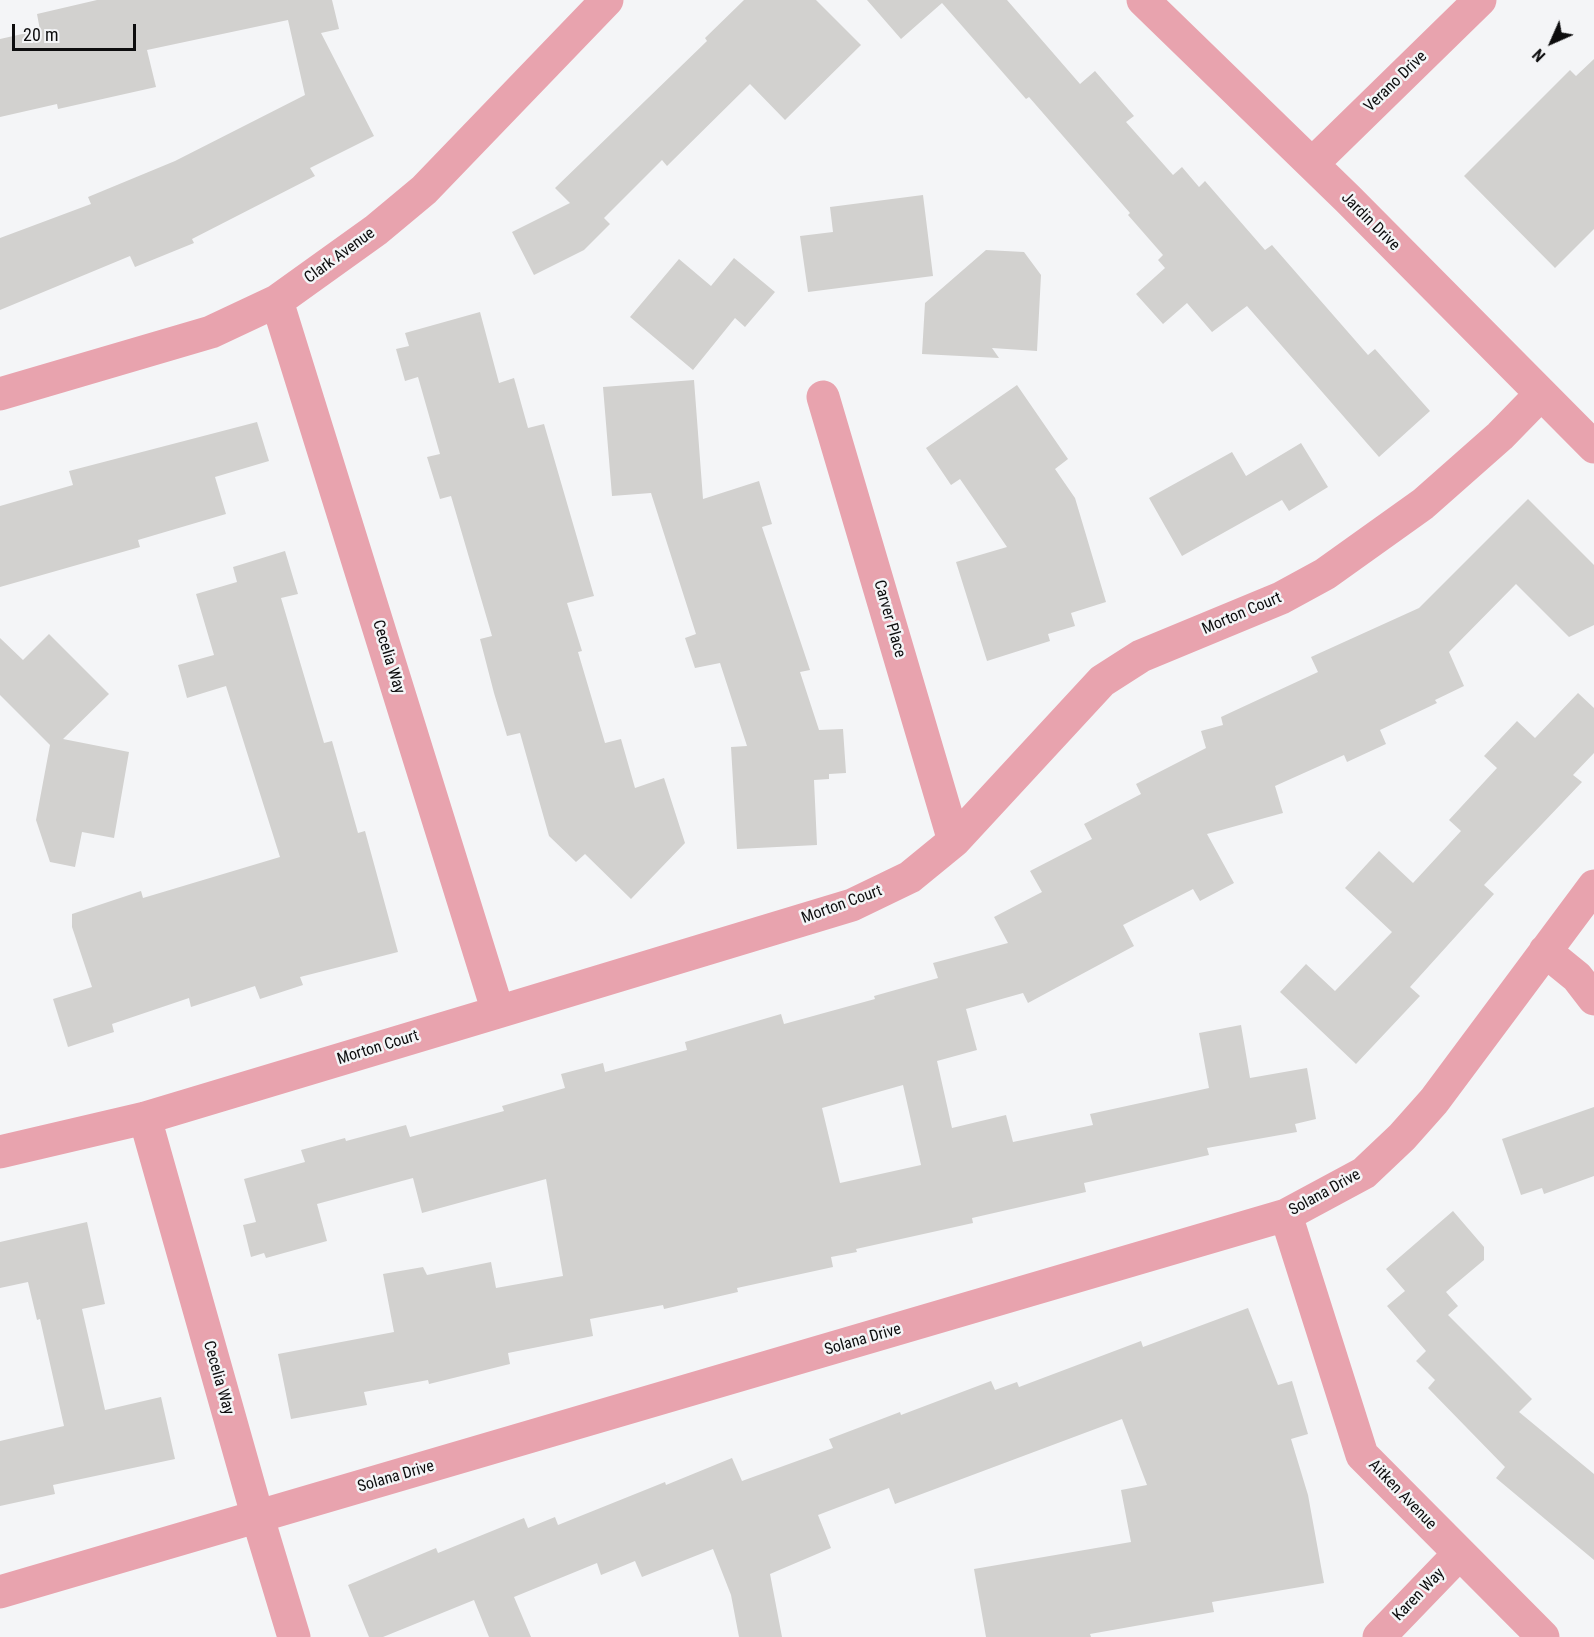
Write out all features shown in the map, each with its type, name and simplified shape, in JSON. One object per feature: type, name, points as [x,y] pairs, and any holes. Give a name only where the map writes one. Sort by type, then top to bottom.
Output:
[{"type":"street","name":"Clark Avenue","points":[[0,394],[211,332],[277,301],[376,230],[424,190],[606,0]]},
{"type":"street","name":"Jardin Drive","points":[[1143,0],[1312,164],[1594,447]]},
{"type":"street","name":"Verano Drive","points":[[1312,164],[1480,0]]},
{"type":"street","name":"Cecelia Way","points":[[277,301],[498,1012]]},
{"type":"street","name":"Morton Court","points":[[0,1152],[145,1118],[498,1012],[852,905],[910,878],[954,841],[1102,681],[1141,656],[1281,598],[1325,574],[1423,504],[1500,436],[1540,394]]},
{"type":"street","name":"Carver Place","points":[[823,397],[954,841]]},
{"type":"street","name":"Solana Drive","points":[[0,1592],[1286,1215],[1364,1173],[1402,1137],[1434,1101],[1594,886]]},
{"type":"street","points":[[1545,951],[1578,977],[1594,999]]},
{"type":"street","name":"Cecelia Way","points":[[145,1118],[294,1637]]},
{"type":"street","name":"Aitken Avenue","points":[[1286,1215],[1362,1455],[1543,1637]]},
{"type":"street","name":"Karen Way","points":[[1379,1637],[1459,1554]]},
{"type":"building","points":[[97,0],[332,0],[339,29],[321,33],[374,136],[310,168],[315,176],[192,239],[194,243],[135,267],[130,256],[0,310],[0,238],[91,204],[88,197],[175,161],[305,95],[288,20],[147,50],[156,87],[58,109],[57,104],[0,117],[0,39],[40,30],[37,14]]},
{"type":"building","points":[[744,0],[816,0],[861,45],[785,120],[750,84],[667,166],[662,160],[604,218],[610,224],[584,250],[534,275],[512,232],[570,203],[555,188],[707,41],[705,38]]},
{"type":"building","points":[[867,0],[1007,0],[1080,84],[1095,71],[1134,116],[1126,122],[1173,175],[1182,167],[1199,187],[1205,181],[1265,250],[1272,245],[1368,355],[1375,349],[1430,411],[1379,457],[1247,306],[1212,332],[1187,303],[1163,324],[1136,294],[1165,268],[1158,260],[1163,255],[1128,215],[1130,213],[1029,97],[1026,99],[942,3],[901,39]]},
{"type":"building","points":[[1594,59],[1594,229],[1555,268],[1464,176],[1570,70],[1576,76]]},
{"type":"building","points":[[923,195],[933,276],[808,292],[800,236],[833,232],[830,207]]},
{"type":"building","points":[[986,250],[1024,252],[1041,275],[1037,351],[992,348],[999,358],[922,354],[925,303]]},
{"type":"building","points":[[734,258],[775,292],[745,327],[735,318],[693,370],[630,317],[679,259],[711,286]]},
{"type":"building","points":[[480,312],[499,383],[514,378],[528,428],[544,424],[594,596],[567,603],[582,651],[578,652],[605,743],[621,739],[635,788],[664,778],[685,843],[631,899],[585,854],[576,862],[549,836],[520,733],[507,736],[494,693],[480,639],[492,636],[451,496],[440,499],[427,457],[440,454],[418,377],[405,381],[396,349],[409,346],[405,333]]},
{"type":"building","points":[[694,380],[703,499],[759,481],[772,524],[762,527],[810,670],[800,672],[819,730],[843,729],[846,773],[829,774],[829,779],[814,780],[817,845],[737,849],[731,747],[747,746],[720,663],[695,668],[685,638],[696,634],[651,493],[612,496],[603,387]]},
{"type":"building","points":[[1017,385],[1068,459],[1055,469],[1075,498],[1106,602],[1071,613],[1075,626],[1048,634],[1050,641],[987,661],[956,562],[1007,547],[960,479],[951,485],[926,448]]},
{"type":"building","points":[[257,422],[269,461],[215,477],[226,514],[138,540],[140,547],[0,587],[0,506],[73,485],[69,471]]},
{"type":"building","points":[[1301,443],[1328,487],[1289,511],[1282,500],[1182,556],[1149,498],[1232,452],[1246,476]]},
{"type":"building","points":[[1528,499],[1594,565],[1594,625],[1569,637],[1516,584],[1449,652],[1464,686],[1435,700],[1437,703],[1380,730],[1386,744],[1347,762],[1344,755],[1275,786],[1283,813],[1207,834],[1234,883],[1200,901],[1193,889],[1123,925],[1134,946],[1028,1003],[1023,993],[966,1009],[977,1050],[937,1061],[952,1128],[1006,1115],[1013,1142],[1093,1125],[1090,1114],[1209,1088],[1199,1033],[1241,1025],[1250,1078],[1307,1068],[1316,1119],[1295,1124],[1297,1132],[1207,1148],[1209,1155],[1084,1183],[1086,1192],[972,1218],[973,1223],[856,1249],[857,1252],[831,1257],[833,1267],[737,1288],[738,1292],[664,1309],[663,1305],[590,1319],[593,1336],[508,1353],[510,1364],[429,1384],[428,1380],[364,1392],[367,1405],[291,1419],[278,1354],[394,1332],[383,1274],[423,1267],[427,1275],[491,1262],[496,1288],[563,1276],[546,1179],[422,1213],[413,1178],[317,1204],[327,1241],[266,1258],[264,1253],[251,1257],[243,1225],[256,1222],[244,1179],[305,1162],[301,1150],[345,1138],[346,1141],[406,1125],[410,1137],[504,1111],[502,1106],[565,1088],[561,1074],[603,1063],[605,1072],[687,1050],[685,1042],[781,1014],[784,1024],[875,999],[874,996],[938,978],[933,963],[1008,943],[994,917],[1042,892],[1030,871],[1092,839],[1084,824],[1141,794],[1136,784],[1206,748],[1201,731],[1223,725],[1221,717],[1318,672],[1311,657],[1419,608]],"holes":[[[903,1085],[921,1165],[840,1183],[822,1108]]]},
{"type":"building","points":[[285,551],[298,594],[281,598],[324,743],[332,741],[358,833],[365,831],[398,952],[300,977],[303,985],[260,999],[255,986],[191,1007],[189,998],[112,1024],[114,1032],[68,1047],[53,999],[92,987],[72,927],[72,914],[141,891],[143,898],[280,857],[226,686],[187,698],[178,665],[214,655],[196,594],[237,582],[233,567]]},
{"type":"building","points":[[49,634],[109,694],[63,739],[129,752],[114,838],[82,832],[75,867],[50,862],[36,820],[50,745],[0,695],[0,638],[23,660]]},
{"type":"building","points":[[1578,693],[1594,708],[1594,753],[1573,775],[1582,782],[1484,885],[1494,894],[1410,987],[1420,996],[1356,1064],[1280,992],[1306,964],[1335,991],[1392,932],[1345,888],[1379,851],[1413,883],[1461,831],[1449,820],[1497,768],[1484,756],[1517,721],[1535,738]]},
{"type":"building","points":[[1594,1107],[1594,1176],[1544,1194],[1542,1188],[1521,1195],[1502,1139]]},
{"type":"building","points":[[1453,1211],[1484,1247],[1484,1260],[1446,1292],[1458,1306],[1448,1315],[1532,1399],[1519,1412],[1594,1474],[1594,1560],[1496,1478],[1505,1467],[1428,1388],[1435,1380],[1416,1361],[1426,1351],[1387,1306],[1405,1291],[1386,1269]]},
{"type":"building","points":[[87,1222],[105,1304],[82,1309],[105,1410],[161,1397],[175,1459],[53,1485],[55,1494],[0,1506],[0,1441],[64,1426],[40,1319],[37,1320],[28,1282],[0,1288],[0,1242]]},
{"type":"building","points":[[1248,1308],[1278,1385],[1292,1381],[1308,1434],[1291,1439],[1308,1495],[1324,1583],[1212,1602],[1214,1612],[1090,1634],[1091,1637],[986,1637],[974,1569],[1131,1542],[1121,1490],[1147,1485],[1122,1419],[895,1504],[889,1488],[818,1515],[831,1548],[770,1574],[782,1637],[739,1637],[731,1595],[713,1549],[642,1577],[635,1561],[601,1575],[597,1563],[514,1597],[531,1637],[489,1637],[474,1600],[383,1637],[369,1637],[348,1585],[436,1548],[438,1553],[524,1518],[528,1528],[555,1517],[558,1525],[732,1458],[742,1481],[833,1448],[829,1439],[900,1412],[901,1415],[991,1381],[995,1390],[1017,1382],[1019,1387],[1141,1341],[1143,1347]]}]
